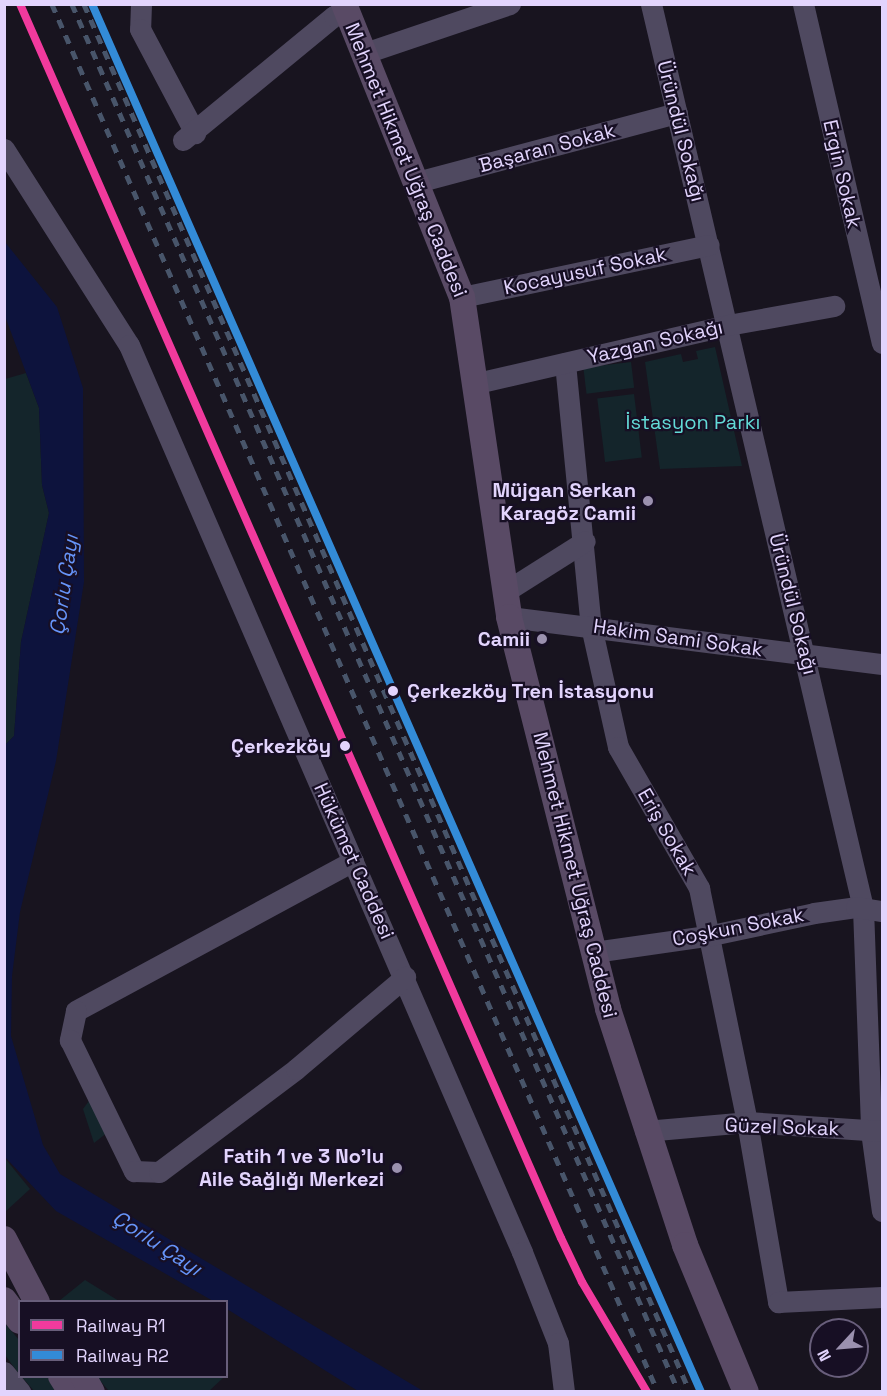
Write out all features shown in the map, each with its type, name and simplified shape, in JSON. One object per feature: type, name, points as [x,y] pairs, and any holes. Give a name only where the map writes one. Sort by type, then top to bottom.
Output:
[{"type":"main road","name":"Mehmet Hikmet Uğraş Caddesi","points":[[345,7],[462,297],[477,383],[509,616],[594,952],[645,1131],[685,1245],[746,1392]]},
{"type":"main road","points":[[4,1264],[8,1255],[5,1239]]},
{"type":"main road","points":[[5,1239],[37,1300]]},
{"type":"main road","points":[[4,1300],[18,1318]]},
{"type":"main road","points":[[62,1378],[71,1392]]},
{"type":"main road","points":[[84,1378],[92,1392]]},
{"type":"street","points":[[141,4],[140,29],[189,137],[345,7]]},
{"type":"street","name":"Üründül Sokağı","points":[[651,4],[728,325],[795,622],[873,909],[877,1131],[882,1211]]},
{"type":"street","name":"Ergin Sokak","points":[[803,4],[877,298],[882,343]]},
{"type":"street","points":[[365,52],[497,7]]},
{"type":"street","name":"Başaran Sokak","points":[[417,182],[677,113]]},
{"type":"street","name":"Hükümet Caddesi","points":[[4,149],[125,336],[405,977],[558,1343],[564,1392]]},
{"type":"street","name":"Kocayusuf Sokak","points":[[462,297],[709,245]]},
{"type":"street","name":"Yazgan Sokağı","points":[[477,383],[728,325],[834,306]]},
{"type":"street","name":"Eriş Sokak","points":[[566,363],[585,541],[591,626],[618,747],[699,888],[707,936],[747,1122],[778,1302],[882,1297]]},
{"type":"street","points":[[506,591],[585,541]]},
{"type":"street","name":"Hakim Sami Sokak","points":[[509,616],[882,664]]},
{"type":"street","points":[[353,861],[76,1011],[70,1040],[134,1171],[159,1172],[296,1069],[405,977]]},
{"type":"street","name":"Coşkun Sokak","points":[[594,952],[707,936],[814,913],[873,909]]},
{"type":"street","name":"Güzel Sokak","points":[[645,1131],[747,1122],[877,1131]]},
{"type":"street","points":[[4,1372],[20,1392]]},
{"type":"green space","name":"İstasyon Parkı","points":[[715,347],[742,466],[660,469],[645,362],[681,354],[683,362],[698,359],[696,351]]},
{"type":"green space","points":[[631,362],[634,388],[587,394],[583,368]]},
{"type":"green space","points":[[26,373],[39,408],[42,485],[49,513],[21,642],[14,736],[5,745],[5,379]]},
{"type":"green space","points":[[634,394],[642,458],[605,462],[597,399]]},
{"type":"green space","points":[[94,1094],[112,1129],[94,1143],[83,1109]]},
{"type":"green space","points":[[4,1157],[30,1189],[5,1212],[4,1212]]},
{"type":"green space","points":[[85,1280],[117,1300],[60,1300]]},
{"type":"green space","points":[[4,1322],[18,1339],[18,1373],[5,1355]]},
{"type":"green space","points":[[23,1378],[49,1378],[58,1391],[34,1391]]},
{"type":"green space","points":[[98,1378],[223,1378],[208,1392],[109,1391]]},
{"type":"water","name":"Çorlu Çayı","points":[[5,242],[57,307],[83,388],[84,582],[56,761],[20,912],[12,976],[11,1036],[43,1145],[60,1174],[423,1391],[358,1391],[228,1310],[228,1300],[211,1300],[56,1211],[5,1157],[5,745],[14,736],[21,642],[49,513],[42,485],[39,408],[5,316]]},
{"type":"railway","points":[[20,4],[561,1238],[582,1282],[647,1392]]},
{"type":"railway","points":[[52,4],[658,1392]]},
{"type":"railway","points":[[72,4],[679,1392]]},
{"type":"railway","points":[[84,4],[690,1392]]},
{"type":"rail line","name":"R1","points":[[20,4],[561,1238],[582,1282],[647,1392]]},
{"type":"rail line","name":"R2","points":[[92,4],[701,1392]]},
{"type":"place","name":"Müjgan Serkan Karagöz Camii","points":[[648,501]]},
{"type":"place","name":"Camii","points":[[542,639]]},
{"type":"place","name":"Çerkezköy Tren İstasyonu","points":[[393,691]]},
{"type":"place","name":"Çerkezköy","points":[[345,746]]},
{"type":"place","name":"Fatih 1 ve 3 No'lu Aile Sağlığı Merkezi","points":[[397,1168]]}]
